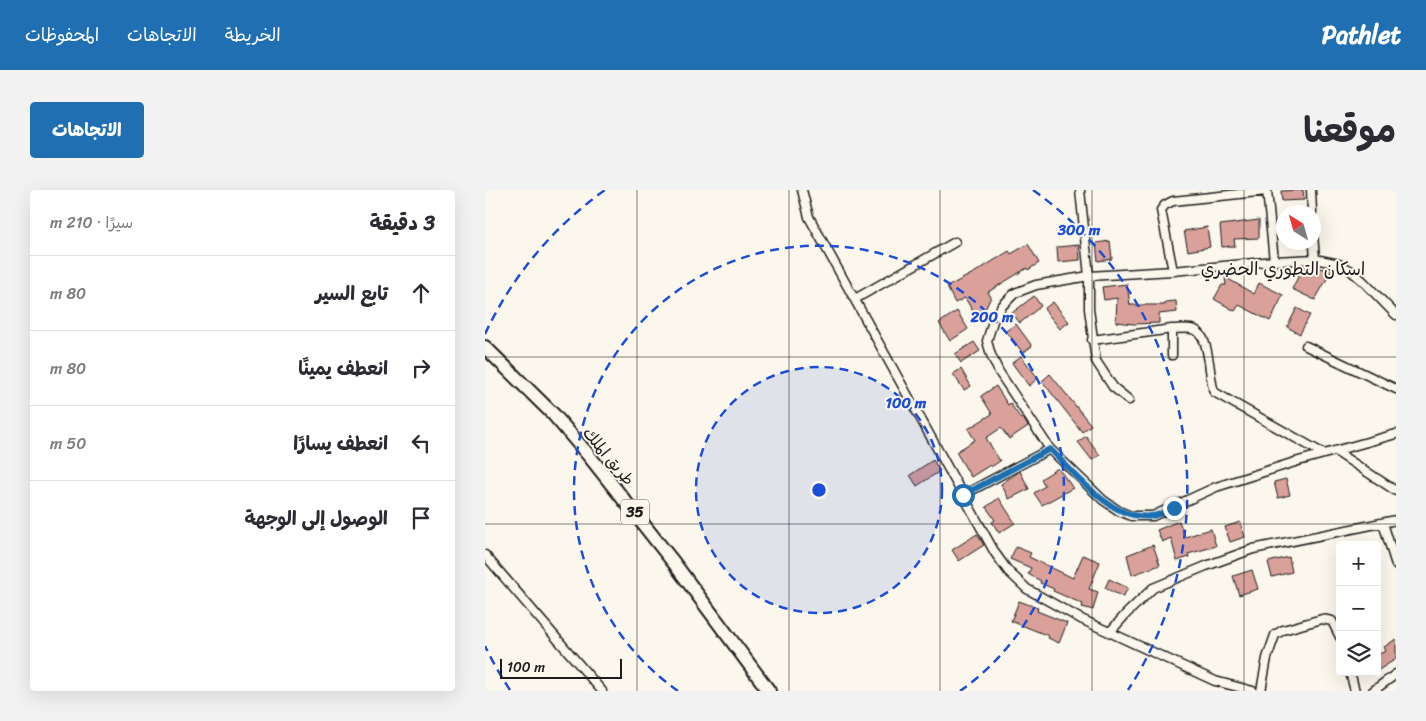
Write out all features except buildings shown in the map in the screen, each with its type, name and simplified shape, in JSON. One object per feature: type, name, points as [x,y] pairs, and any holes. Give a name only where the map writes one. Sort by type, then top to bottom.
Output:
[{"type":"main road","name":"طريق الملك","points":[[485,347],[554,415],[590,457],[698,595],[769,691]]},
{"type":"street","points":[[802,190],[809,217],[995,553],[1008,571],[1027,589],[1081,619],[1215,680],[1253,691]]},
{"type":"street","points":[[1081,190],[1089,276],[1089,309],[1095,361],[1113,387],[1129,400]]},
{"type":"street","points":[[1311,190],[1312,205]]},
{"type":"street","points":[[1173,271],[1161,210],[1165,205],[1173,201],[1267,191],[1274,261]]},
{"type":"street","points":[[855,299],[955,242]]},
{"type":"street","points":[[1314,250],[1315,259]]},
{"type":"street","points":[[1396,315],[1350,270],[1339,264],[1315,259],[1274,261],[1173,271],[1089,276],[1036,285],[1015,293],[1002,306],[993,320],[987,340],[991,355],[999,372],[1050,449],[1103,500],[1119,511],[1131,516],[1153,516],[1216,488],[1396,434]]},
{"type":"street","points":[[1092,340],[1172,329],[1193,329],[1201,334],[1206,345],[1211,384],[1214,392],[1325,454]]},
{"type":"street","points":[[1172,329],[1172,355]]},
{"type":"street","points":[[1306,346],[1396,390]]},
{"type":"street","points":[[963,495],[1050,449]]},
{"type":"street","points":[[1335,451],[1396,491]]},
{"type":"street","points":[[1110,632],[1153,588],[1175,578],[1253,550],[1396,520]]},
{"type":"street","points":[[1383,523],[1396,565]]},
{"type":"street","points":[[485,554],[602,691]]},
{"type":"street","points":[[1261,691],[1267,658],[1275,635],[1283,630],[1322,619],[1332,621],[1337,631]]},
{"type":"street","points":[[1373,691],[1396,674]]},
{"type":"street","points":[[1351,676],[1355,691]]},
{"type":"district","name":"اسكان التطوري الحضري","points":[[1283,269]]},
{"type":"route","points":[[963,495],[1050,449],[1103,500],[1119,511],[1131,516],[1153,516],[1174,508]]}]
